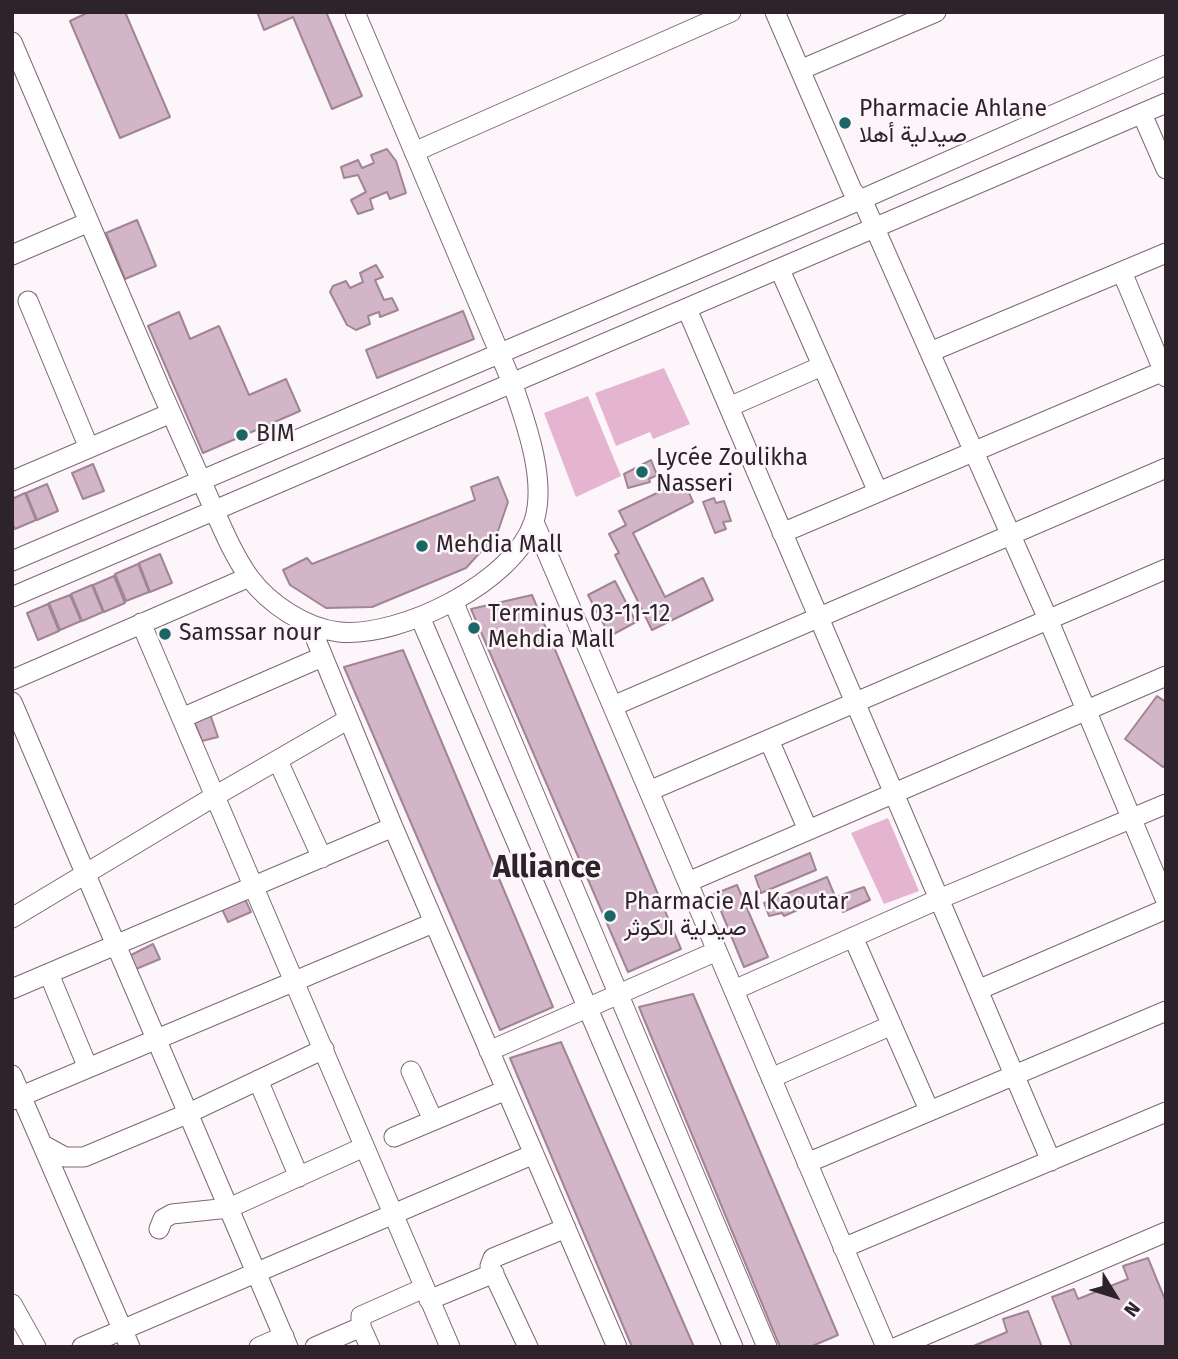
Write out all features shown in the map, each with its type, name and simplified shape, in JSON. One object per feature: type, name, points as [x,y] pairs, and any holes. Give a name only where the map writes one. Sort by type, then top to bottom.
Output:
[{"type":"street","points":[[12,43],[200,480],[249,577],[266,597],[310,625],[349,632],[397,625],[420,617],[474,589],[500,568],[522,543],[534,522],[537,503],[531,442],[513,384],[355,12]]},
{"type":"street","points":[[414,152],[731,12]]},
{"type":"street","points":[[775,12],[852,190],[874,229],[974,450],[1166,901]]},
{"type":"street","points":[[800,70],[928,14]]},
{"type":"street","points":[[12,561],[860,200],[1166,65]]},
{"type":"street","points":[[12,597],[1166,103]]},
{"type":"street","points":[[1142,114],[1166,170]]},
{"type":"street","points":[[12,255],[89,222]]},
{"type":"street","points":[[930,352],[1166,253]]},
{"type":"street","points":[[780,270],[878,492]]},
{"type":"street","points":[[782,533],[974,450],[1165,372],[1122,272]]},
{"type":"street","points":[[28,301],[89,448]]},
{"type":"street","points":[[687,309],[1051,1161]]},
{"type":"street","points":[[729,407],[822,366]]},
{"type":"street","points":[[14,477],[171,413]]},
{"type":"street","points":[[613,706],[1166,468]]},
{"type":"street","points":[[534,522],[886,1347]]},
{"type":"street","points":[[649,791],[1166,569]]},
{"type":"street","points":[[12,680],[249,577]]},
{"type":"street","points":[[453,601],[767,1347]]},
{"type":"street","points":[[420,617],[733,1347]]},
{"type":"street","points":[[141,623],[450,1347]]},
{"type":"street","points":[[310,625],[433,923],[617,1347]]},
{"type":"street","points":[[181,718],[322,657]]},
{"type":"street","points":[[688,882],[1166,676]]},
{"type":"street","points":[[12,702],[286,1342],[259,1347]]},
{"type":"street","points":[[12,918],[347,720]]},
{"type":"street","points":[[769,740],[808,830]]},
{"type":"street","points":[[278,761],[322,858]]},
{"type":"street","points":[[734,990],[939,899],[1166,804]]},
{"type":"street","points":[[12,989],[393,827]]},
{"type":"street","points":[[978,990],[1166,909]]},
{"type":"street","points":[[17,1098],[433,923]]},
{"type":"street","points":[[853,937],[929,1110]]},
{"type":"street","points":[[489,1051],[717,951]]},
{"type":"street","points":[[49,974],[88,1068]]},
{"type":"street","points":[[807,1163],[1166,1011]]},
{"type":"street","points":[[771,1078],[892,1025]]},
{"type":"street","points":[[45,1146],[65,1157],[84,1157],[189,1113],[324,1049]]},
{"type":"street","points":[[411,1071],[433,1120]]},
{"type":"street","points":[[12,1075],[17,1098],[45,1146],[125,1338]]},
{"type":"street","points":[[258,1080],[299,1177]]},
{"type":"street","points":[[394,1137],[506,1090]]},
{"type":"street","points":[[843,1248],[1166,1112]]},
{"type":"street","points":[[159,1228],[163,1219],[172,1214],[229,1208],[364,1147]]},
{"type":"street","points":[[82,1347],[125,1338],[257,1272],[534,1154]]},
{"type":"street","points":[[528,1347],[491,1266],[493,1258],[566,1228]]},
{"type":"street","points":[[897,1347],[1166,1232]]},
{"type":"street","points":[[370,1347],[361,1326],[360,1318],[363,1314],[494,1273]]},
{"type":"street","points":[[12,1304],[36,1347]]},
{"type":"street","points":[[314,1347],[361,1326]]},
{"type":"shaded area","points":[[664,368],[690,424],[653,439],[650,432],[616,446],[595,393]]},
{"type":"shaded area","points":[[588,396],[621,476],[576,497],[544,413]]},
{"type":"shaded area","points":[[888,818],[919,891],[884,904],[851,833]]},
{"type":"building","points":[[89,12],[125,12],[170,117],[120,138],[70,21]]},
{"type":"building","points":[[257,12],[326,12],[362,96],[332,109],[293,17],[264,30]]},
{"type":"building","points":[[387,149],[396,161],[406,193],[390,199],[387,192],[370,199],[373,209],[358,214],[351,200],[366,192],[358,175],[344,178],[341,167],[358,160],[362,168],[374,163],[371,155]]},
{"type":"building","points":[[137,220],[156,266],[125,279],[106,233]]},
{"type":"building","points":[[376,265],[383,277],[375,280],[384,300],[392,298],[398,310],[380,317],[379,312],[368,316],[370,324],[356,330],[347,325],[330,292],[333,286],[346,281],[350,288],[363,282],[360,273]]},
{"type":"building","points":[[463,311],[474,339],[377,378],[366,350]]},
{"type":"building","points":[[179,312],[190,339],[219,326],[249,395],[286,379],[300,411],[203,453],[148,326]]},
{"type":"building","points":[[651,460],[657,475],[649,479],[650,482],[628,488],[624,474]]},
{"type":"building","points":[[93,464],[104,491],[83,499],[72,473]]},
{"type":"building","name":"Mehdia Mall","points":[[498,477],[508,502],[497,534],[466,568],[372,607],[326,608],[290,585],[283,570],[307,558],[312,564],[475,500],[471,487]]},
{"type":"building","points":[[47,484],[58,511],[37,520],[26,493]]},
{"type":"building","points":[[674,485],[679,491],[687,488],[693,502],[633,533],[665,597],[703,578],[713,600],[652,630],[615,555],[619,553],[609,534],[626,525],[619,511]]},
{"type":"building","points":[[25,493],[36,520],[15,529],[12,523],[12,499]]},
{"type":"building","points":[[714,498],[716,503],[724,501],[731,521],[723,522],[726,529],[715,533],[703,502]]},
{"type":"building","points":[[160,554],[172,583],[150,592],[139,563]]},
{"type":"building","points":[[138,564],[149,592],[126,601],[115,574]]},
{"type":"building","points":[[114,576],[125,603],[104,612],[93,585]]},
{"type":"building","points":[[615,581],[636,622],[610,636],[588,595]]},
{"type":"building","points":[[92,585],[103,612],[82,621],[71,594]]},
{"type":"building","points":[[70,595],[81,621],[60,630],[49,603]]},
{"type":"building","points":[[532,595],[681,949],[628,972],[471,609]]},
{"type":"building","points":[[48,604],[59,631],[38,640],[27,613]]},
{"type":"building","points":[[403,650],[553,1007],[500,1030],[344,667]]},
{"type":"building","points":[[1157,696],[1166,702],[1166,764],[1163,767],[1125,739]]},
{"type":"building","points":[[210,714],[218,737],[202,741],[193,719]]},
{"type":"building","points":[[810,853],[816,870],[761,893],[755,876]]},
{"type":"building","points":[[827,877],[834,894],[784,916],[782,913],[769,916],[764,903]]},
{"type":"building","points":[[737,885],[768,957],[744,967],[714,894]]},
{"type":"building","points":[[864,887],[870,900],[843,912],[839,905],[843,904],[839,896]]},
{"type":"building","points":[[245,899],[251,912],[228,922],[222,909]]},
{"type":"building","points":[[153,944],[160,959],[136,969],[129,956]]},
{"type":"building","points":[[693,994],[838,1335],[810,1347],[780,1347],[639,1007]]},
{"type":"building","points":[[561,1042],[694,1347],[632,1347],[510,1058]]},
{"type":"building","points":[[1148,1258],[1166,1302],[1166,1347],[1072,1347],[1052,1297],[1074,1289],[1078,1299],[1128,1279],[1123,1266]]},
{"type":"building","points":[[1028,1311],[1042,1347],[971,1347],[1007,1332],[1003,1319]]},
{"type":"place","name":"Pharmacie Ahlane صيدلية أهلا","points":[[845,123]]},
{"type":"place","name":"BIM","points":[[242,435]]},
{"type":"place","name":"Lycée Zoulikha Nasseri","points":[[642,472]]},
{"type":"place","name":"Mehdia Mall","points":[[422,546]]},
{"type":"place","name":"Terminus 03-11-12 Mehdia Mall","points":[[474,628]]},
{"type":"place","name":"Samssar nour","points":[[165,634]]},
{"type":"place","name":"Pharmacie Al Kaoutar صيدلية الكوثر","points":[[610,916]]},
{"type":"district","name":"Alliance","points":[[547,869]]}]
